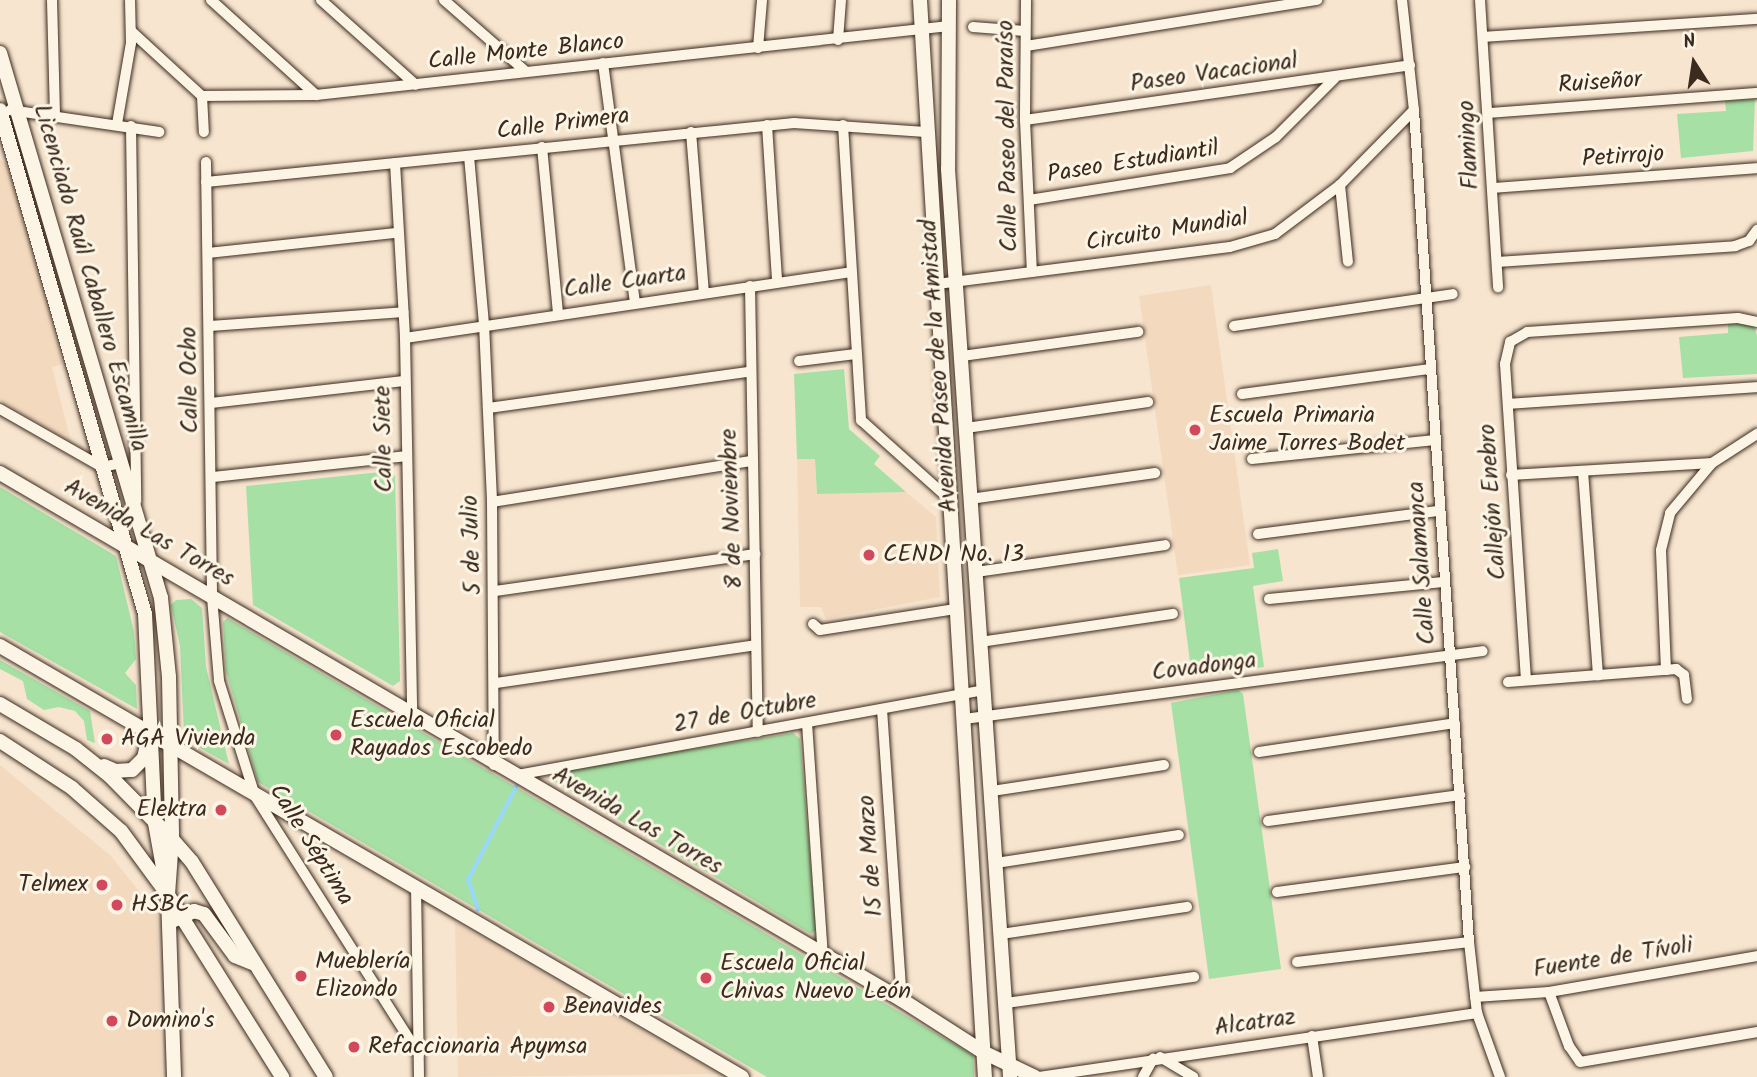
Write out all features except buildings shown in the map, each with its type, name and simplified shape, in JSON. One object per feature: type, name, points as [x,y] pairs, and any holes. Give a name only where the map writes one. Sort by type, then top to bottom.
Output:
[{"type":"street","points":[[52,0],[55,114]]},
{"type":"street","points":[[117,124],[131,32],[130,0]]},
{"type":"street","points":[[211,0],[316,95]]},
{"type":"street","points":[[321,0],[416,85]]},
{"type":"street","points":[[444,0],[524,70]]},
{"type":"street","points":[[758,48],[762,0]]},
{"type":"street","points":[[838,40],[841,0]]},
{"type":"street","name":"Avenida Paseo de la Amistad","points":[[920,0],[919,31],[985,1077]]},
{"type":"street","name":"Avenida Paseo de la Amistad","points":[[949,0],[948,169],[1010,1071]]},
{"type":"street","name":"Calle Paseo del Paraíso","points":[[1026,0],[1025,120],[1032,272]]},
{"type":"street","points":[[1026,46],[1317,0]]},
{"type":"street","points":[[1402,0],[1414,110]]},
{"type":"street","name":"Flamingo","points":[[1480,0],[1498,288]]},
{"type":"street","points":[[1483,37],[1757,19]]},
{"type":"street","name":"Calle Monte Blanco","points":[[202,96],[316,95],[524,70],[838,40],[948,26]]},
{"type":"street","points":[[973,27],[1025,30]]},
{"type":"street","points":[[131,32],[202,96],[204,132]]},
{"type":"street","name":"Licenciado Raúl Caballero Escamilla","points":[[0,53],[152,564],[167,639],[172,839],[168,895]]},
{"type":"street","points":[[603,64],[635,302]]},
{"type":"street","name":"Paseo Vacacional","points":[[1025,120],[1336,78],[1410,65]]},
{"type":"street","name":"Paseo Estudiantil","points":[[1029,200],[1230,168],[1276,137],[1336,78]]},
{"type":"street","name":"Ruiseñor","points":[[1489,113],[1757,93]]},
{"type":"street","points":[[0,111],[16,108],[159,132]]},
{"type":"street","name":"Circuito Mundial","points":[[937,284],[1230,247],[1262,238],[1287,228],[1340,184],[1414,110]]},
{"type":"street","name":"Calle Salamanca","points":[[1414,110],[1438,511],[1469,942],[1477,1013],[1500,1077]]},
{"type":"street","name":"Licenciado Raúl Caballero Escamilla","points":[[0,111],[6,152],[127,549],[147,628],[149,729]]},
{"type":"street","points":[[767,125],[777,279]]},
{"type":"street","name":"Calle Primera","points":[[206,182],[767,125],[843,125],[926,132]]},
{"type":"street","points":[[843,125],[856,354],[863,425],[949,499]]},
{"type":"street","points":[[131,126],[136,516]]},
{"type":"street","points":[[691,132],[704,292]]},
{"type":"street","points":[[542,147],[558,313]]},
{"type":"street","name":"5 de Julio","points":[[469,156],[484,324],[492,502],[496,683],[494,765]]},
{"type":"street","name":"Calle Ocho","points":[[206,162],[213,477],[212,597]]},
{"type":"street","name":"Calle Siete","points":[[395,163],[396,233],[405,338],[405,456],[412,715]]},
{"type":"street","name":"Petirrojo","points":[[1493,188],[1757,168]]},
{"type":"street","points":[[1340,184],[1348,262]]},
{"type":"street","points":[[1497,262],[1735,246],[1749,241],[1757,230]]},
{"type":"street","points":[[208,253],[396,233]]},
{"type":"street","name":"Calle Cuarta","points":[[405,338],[750,286],[777,279],[852,272]]},
{"type":"street","name":"8 de Noviembre","points":[[750,286],[749,372],[758,732]]},
{"type":"street","points":[[1234,326],[1453,294]]},
{"type":"street","points":[[210,326],[403,312]]},
{"type":"street","name":"Callejón Enebro","points":[[1526,680],[1511,475],[1506,353],[1517,335],[1527,332],[1738,318],[1757,322]]},
{"type":"street","points":[[961,356],[1138,332]]},
{"type":"street","points":[[799,361],[856,354]]},
{"type":"street","points":[[1242,394],[1430,369]]},
{"type":"street","points":[[488,408],[749,372]]},
{"type":"street","points":[[211,403],[404,381]]},
{"type":"street","points":[[1508,404],[1757,387]]},
{"type":"street","points":[[967,428],[1148,402]]},
{"type":"street","points":[[0,410],[102,467],[121,463]]},
{"type":"street","points":[[1667,670],[1664,532],[1677,502],[1712,463],[1757,434]]},
{"type":"street","points":[[1252,459],[1435,440]]},
{"type":"street","points":[[213,477],[405,456]]},
{"type":"street","points":[[492,502],[751,461]]},
{"type":"street","points":[[1511,475],[1712,463]]},
{"type":"street","points":[[1583,471],[1598,675]]},
{"type":"street","name":"Avenida Las Torres","points":[[0,473],[494,765],[823,957],[902,1000],[1010,1071],[1037,1077]]},
{"type":"street","points":[[971,499],[1156,473]]},
{"type":"street","points":[[1258,534],[1438,511]]},
{"type":"street","points":[[976,572],[1165,545]]},
{"type":"street","points":[[495,591],[755,554]]},
{"type":"street","points":[[1269,600],[1443,582]]},
{"type":"street","name":"Calle Séptima","points":[[212,597],[219,681],[255,796],[419,1054]]},
{"type":"street","points":[[813,625],[820,631],[955,609]]},
{"type":"street","points":[[980,642],[1172,614]]},
{"type":"street","points":[[496,683],[755,645]]},
{"type":"street","points":[[0,646],[170,741],[255,796],[742,1077]]},
{"type":"street","name":"Covadonga","points":[[964,719],[1483,652]]},
{"type":"street","points":[[1508,682],[1667,670],[1683,673],[1687,699]]},
{"type":"street","name":"27 de Octubre","points":[[514,776],[984,690]]},
{"type":"street","points":[[0,704],[111,770],[129,771],[144,758],[149,729]]},
{"type":"street","name":"15 de Marzo","points":[[882,709],[902,1000]]},
{"type":"street","points":[[807,723],[823,957]]},
{"type":"street","points":[[1259,752],[1455,723]]},
{"type":"street","points":[[149,729],[155,823],[175,920],[174,1077]]},
{"type":"street","points":[[0,741],[49,770],[101,811],[168,895]]},
{"type":"street","points":[[76,749],[172,839],[192,862],[252,963],[326,1077]]},
{"type":"street","points":[[992,791],[1164,765]]},
{"type":"street","points":[[1268,821],[1460,795]]},
{"type":"street","points":[[996,863],[1179,835]]},
{"type":"street","points":[[1277,892],[1465,867]]},
{"type":"street","points":[[415,886],[419,1077]]},
{"type":"street","points":[[1001,934],[1187,907]]},
{"type":"street","points":[[175,920],[204,914],[235,956],[252,963]]},
{"type":"street","points":[[175,920],[282,1077]]},
{"type":"street","points":[[1297,962],[1469,942]]},
{"type":"street","name":"Fuente de Tívoli","points":[[1475,997],[1549,992],[1757,956]]},
{"type":"street","points":[[1006,1003],[1194,977]]},
{"type":"street","points":[[1549,992],[1569,1046],[1580,1062],[1757,1032]]},
{"type":"street","name":"Alcatraz","points":[[1037,1077],[1477,1013]]},
{"type":"street","points":[[1312,1036],[1318,1077]]},
{"type":"street","points":[[1143,1077],[1157,1058],[1193,1077]]},
{"type":"shaded area","points":[[0,159],[7,165],[63,364],[52,367],[71,442],[0,400]]},
{"type":"shaded area","name":"Escuela Primaria Jaime Torres Bodet","points":[[1211,285],[1250,565],[1178,575],[1139,296]]},
{"type":"shaded area","name":"CENDI No. 13","points":[[815,458],[817,494],[906,492],[936,517],[940,597],[826,619],[821,607],[800,607],[797,459]]},
{"type":"shaded area","points":[[0,765],[111,856],[157,914],[162,1077],[0,1077]]},
{"type":"shaded area","points":[[455,922],[718,1074],[458,1077]]},
{"type":"green space","points":[[1755,99],[1753,151],[1681,158],[1677,114],[1726,111],[1725,101]]},
{"type":"green space","points":[[1728,324],[1754,325],[1757,336],[1757,374],[1683,378],[1679,337],[1728,333]]},
{"type":"green space","points":[[844,369],[849,429],[880,456],[874,464],[906,492],[817,494],[815,459],[797,459],[794,374]]},
{"type":"green space","points":[[390,471],[395,476],[400,681],[393,686],[253,605],[246,486]]},
{"type":"green space","points":[[0,487],[116,556],[134,632],[136,659],[125,673],[136,685],[137,709],[0,632]]},
{"type":"green space","points":[[1278,549],[1283,581],[1253,586],[1264,667],[1192,677],[1179,578],[1254,568],[1252,553]]},
{"type":"green space","points":[[191,599],[202,608],[206,667],[229,764],[187,741],[184,733],[180,646],[171,605],[176,600]]},
{"type":"green space","points":[[227,618],[973,1055],[974,1077],[767,1077],[258,782],[226,671],[223,622]]},
{"type":"green space","points":[[0,660],[90,711],[95,743],[87,740],[84,721],[75,711],[59,707],[44,710],[27,699],[23,681],[0,669]]},
{"type":"green space","points":[[1238,690],[1243,694],[1281,969],[1209,979],[1171,703]]},
{"type":"green space","points":[[793,733],[800,739],[816,930],[811,934],[550,779],[552,772]]},
{"type":"waterway","points":[[478,910],[468,880],[516,787]]},
{"type":"place","name":"Escuela Primaria Jaime Torres Bodet","points":[[1195,430]]},
{"type":"place","name":"CENDI No. 13","points":[[869,555]]},
{"type":"place","name":"Escuela Oficial Rayados Escobedo","points":[[336,735]]},
{"type":"place","name":"AGA Vivienda","points":[[107,739]]},
{"type":"place","name":"Elektra","points":[[221,810]]},
{"type":"place","name":"Telmex","points":[[102,885]]},
{"type":"place","name":"HSBC","points":[[117,905]]},
{"type":"place","name":"Mueblería Elizondo","points":[[301,976]]},
{"type":"place","name":"Escuela Oficial Chivas Nuevo León","points":[[706,978]]},
{"type":"place","name":"Benavides","points":[[549,1007]]},
{"type":"place","name":"Domino's","points":[[112,1021]]},
{"type":"place","name":"Refaccionaria Apymsa","points":[[354,1047]]}]
